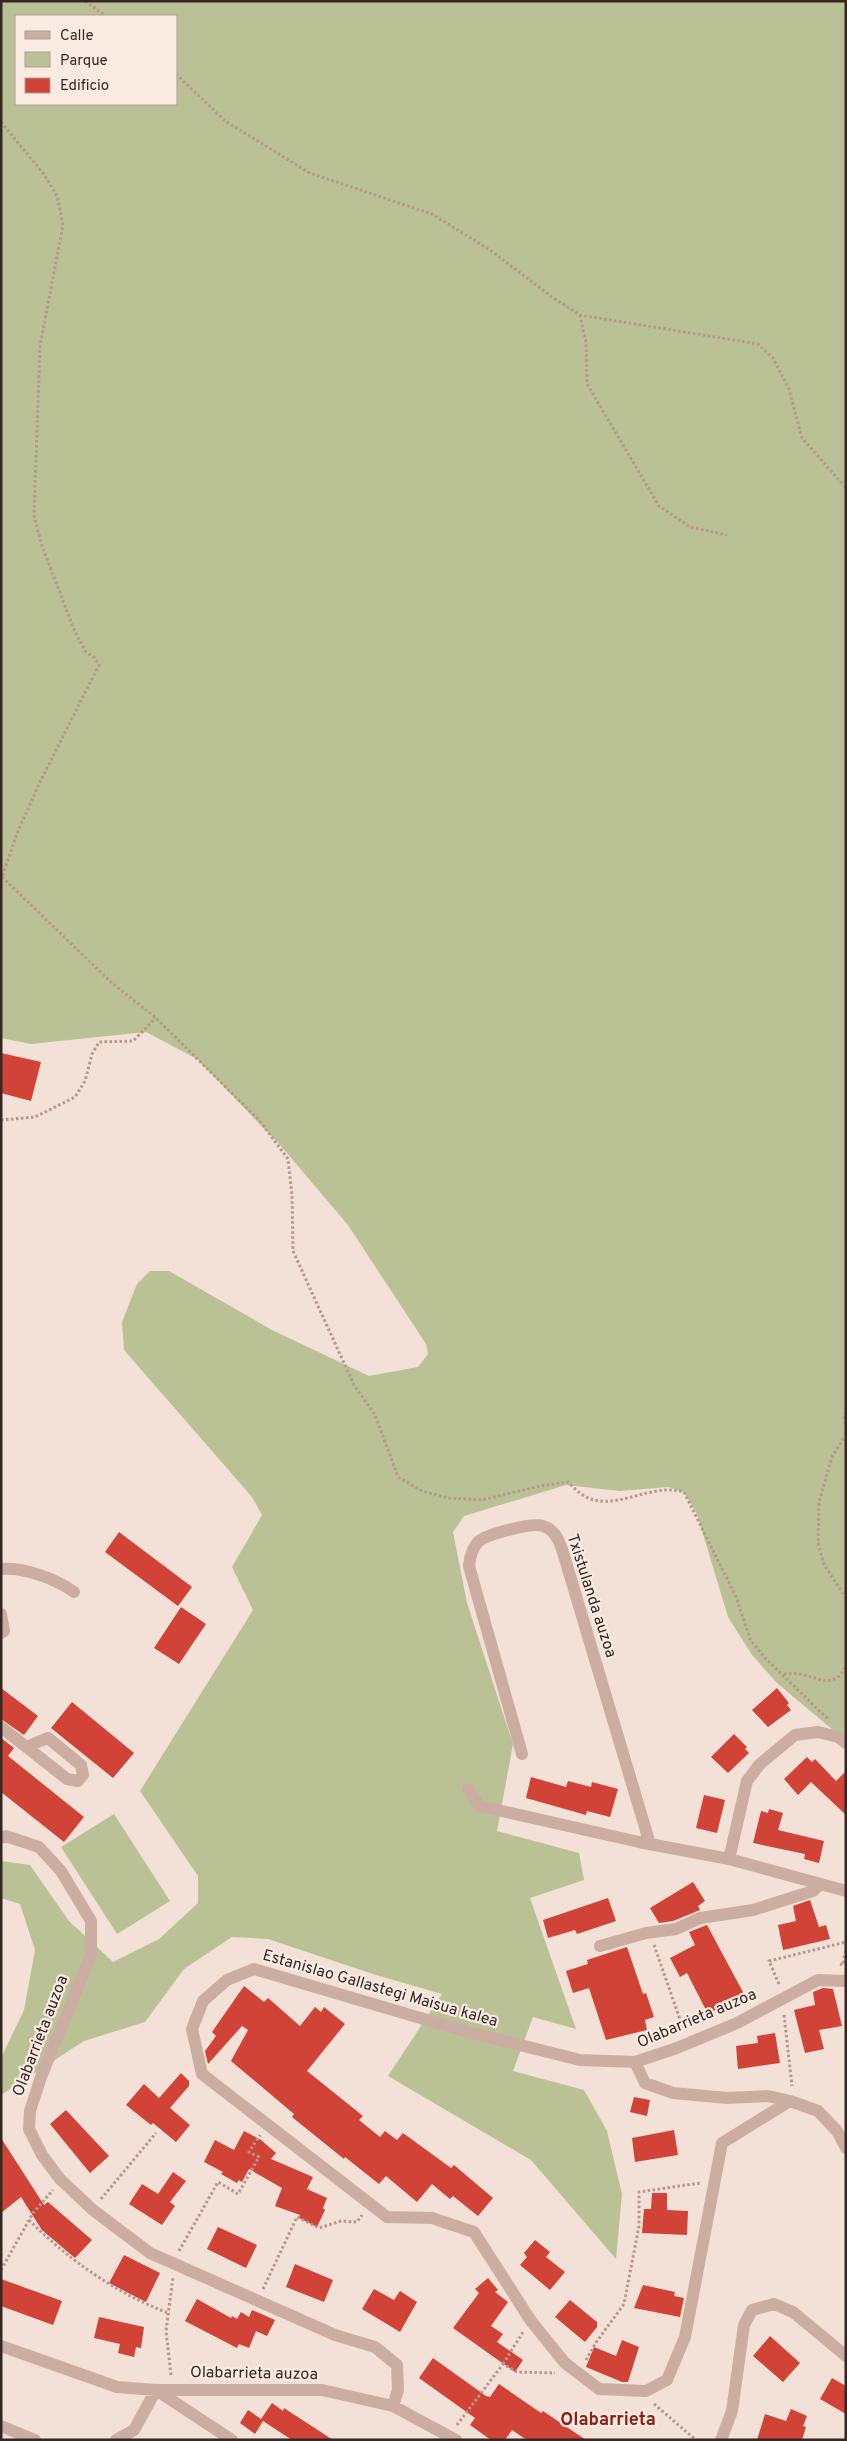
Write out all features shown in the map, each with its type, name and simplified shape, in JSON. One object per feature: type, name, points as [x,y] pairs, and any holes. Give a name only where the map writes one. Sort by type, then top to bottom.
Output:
[{"type":"street","name":"Txistulanda auzoa","points":[[522,1754],[469,1566],[470,1556],[481,1540],[534,1524],[544,1526],[556,1533],[562,1549],[650,1844]]},
{"type":"street","points":[[1,1569],[10,1568],[48,1578],[74,1592]]},
{"type":"street","points":[[1,1614],[4,1631],[1,1633]]},
{"type":"street","points":[[1,1727],[26,1746]]},
{"type":"street","points":[[729,1859],[747,1781],[760,1764],[795,1735],[818,1732],[838,1737],[846,1743]]},
{"type":"street","points":[[468,1789],[480,1806],[650,1844],[729,1859],[846,1891]]},
{"type":"street","name":"Olabarrieta auzoa","points":[[1,1838],[6,1836],[38,1847],[61,1872],[90,1921],[91,1954],[40,2077],[30,2111],[29,2129],[42,2155],[62,2181],[93,2210],[150,2253],[335,2335],[374,2347],[397,2364],[398,2390],[393,2406]]},
{"type":"street","points":[[600,1946],[649,1932],[676,1929],[700,1918],[753,1910],[813,1891],[820,1884]]},
{"type":"street","name":"Estanislao Gallastegi Maisua kalea","points":[[576,2372],[566,2363],[531,2321],[474,2232],[432,2218],[387,2217],[202,2074],[192,2029],[203,2001],[227,1980],[254,1969],[468,2032],[580,2060],[635,2062]]},
{"type":"street","name":"Olabarrieta auzoa","points":[[846,1981],[818,1980],[738,2023],[677,2048],[635,2062],[645,2083],[673,2093],[727,2098],[768,2096],[790,2101],[818,2111],[837,2131],[846,2148]]},
{"type":"street","points":[[576,2372],[599,2389],[646,2391],[667,2380],[685,2337],[722,2143],[790,2101]]},
{"type":"street","points":[[721,2440],[732,2411],[744,2325],[752,2310],[774,2304],[793,2312],[846,2356]]},
{"type":"street","name":"Olabarrieta auzoa","points":[[1,2346],[117,2387],[156,2390],[322,2390],[393,2406],[453,2438]]},
{"type":"street","points":[[116,2440],[134,2430],[156,2390]]},
{"type":"street","name":"Olabarrieta auzoa","points":[[156,2390],[232,2440]]},
{"type":"street","points":[[1,2426],[34,2440]]},
{"type":"path","points":[[85,1],[105,15]]},
{"type":"path","points":[[178,76],[225,121],[310,173],[432,214],[490,250],[552,297],[580,315],[758,344],[773,358],[789,390],[802,438],[846,488]]},
{"type":"path","points":[[1,122],[44,173],[57,196],[63,225],[40,346],[34,516],[42,546],[75,632],[86,652],[94,657],[100,666],[40,782],[2,878],[112,983],[156,1018],[259,1120],[288,1158],[292,1195],[292,1251],[354,1385],[375,1415],[398,1477],[422,1491],[448,1498],[482,1500],[540,1486],[568,1482],[585,1497],[608,1502],[671,1488],[684,1492],[736,1597],[750,1639],[763,1656],[829,1720],[829,1735]]},
{"type":"path","points":[[580,315],[586,342],[586,384],[659,506],[690,527],[726,535]]},
{"type":"path","points":[[1,1120],[35,1117],[74,1097],[85,1081],[92,1054],[99,1042],[133,1041],[156,1018]]},
{"type":"path","points":[[846,1412],[844,1417],[846,1427]]},
{"type":"path","points":[[846,1434],[832,1457],[819,1502],[818,1542],[824,1565],[846,1598]]},
{"type":"path","points":[[783,1674],[800,1674],[817,1680],[830,1681],[841,1675],[846,1667]]},
{"type":"path","points":[[649,1932],[683,2028]]},
{"type":"path","points":[[786,1985],[780,1988],[769,1961],[846,1942]]},
{"type":"path","points":[[836,1964],[843,1965],[846,1949]]},
{"type":"path","points":[[783,2007],[792,2086]]},
{"type":"path","points":[[93,2210],[156,2133]]},
{"type":"path","name":"Olabarrieta auzoa","points":[[173,2389],[166,2331],[174,2264],[218,2182],[238,2194],[258,2157],[249,2152],[260,2133]]},
{"type":"path","points":[[1,2270],[29,2220],[62,2181]]},
{"type":"path","points":[[503,2364],[517,2372],[567,2374],[576,2372],[624,2304],[639,2226],[639,2192],[715,2182]]},
{"type":"path","points":[[258,2301],[297,2217],[319,2228],[341,2221],[357,2222],[370,2203]]},
{"type":"path","points":[[29,2220],[78,2264],[134,2298],[168,2313]]},
{"type":"path","points":[[453,2438],[526,2329]]},
{"type":"path","points":[[639,2391],[644,2398],[661,2408],[684,2432],[696,2440]]},
{"type":"green space","points":[[1,1],[846,1],[846,1741],[777,1683],[752,1655],[728,1617],[697,1514],[684,1492],[668,1487],[620,1491],[566,1485],[464,1516],[453,1532],[467,1603],[513,1744],[497,1831],[579,1853],[584,1880],[530,1898],[576,2029],[533,2017],[513,2071],[584,2090],[607,2131],[622,2194],[616,2259],[531,2160],[388,2076],[442,1994],[376,1975],[268,1939],[232,1937],[184,1969],[145,2022],[84,2041],[1,2095],[1,2058],[24,2010],[35,1950],[20,1904],[1,1898],[1,1861],[30,1865],[69,1921],[113,1962],[159,1939],[198,1903],[198,1876],[140,1791],[253,1610],[232,1567],[262,1515],[252,1497],[124,1350],[122,1322],[137,1284],[150,1271],[169,1271],[272,1330],[369,1376],[418,1367],[428,1354],[426,1344],[348,1225],[280,1145],[197,1059],[146,1032],[31,1044],[1,1038]]},
{"type":"green space","points":[[114,1814],[170,1901],[117,1934],[61,1847]]},
{"type":"building","points":[[1,1053],[41,1062],[31,1101],[1,1093]]},
{"type":"building","points":[[119,1532],[192,1587],[178,1606],[105,1552]]},
{"type":"building","points":[[181,1607],[206,1624],[179,1664],[154,1648]]},
{"type":"building","points":[[1,1688],[38,1716],[24,1735],[1,1719]]},
{"type":"building","points":[[777,1688],[789,1703],[787,1705],[791,1710],[768,1727],[752,1710]]},
{"type":"building","points":[[72,1702],[134,1753],[113,1778],[51,1728]]},
{"type":"building","points":[[734,1734],[747,1747],[745,1749],[749,1753],[728,1773],[711,1757]]},
{"type":"building","points":[[1,1738],[14,1748],[8,1756],[84,1817],[64,1842],[1,1792]]},
{"type":"building","points":[[807,1757],[812,1762],[815,1759],[836,1781],[846,1771],[846,1815],[811,1782],[798,1795],[784,1779]]},
{"type":"building","points":[[531,1777],[566,1787],[568,1781],[591,1787],[592,1782],[618,1789],[610,1817],[587,1811],[586,1815],[526,1798]]},
{"type":"building","points":[[704,1795],[725,1800],[717,1833],[696,1828]]},
{"type":"building","points":[[769,1809],[783,1813],[778,1830],[824,1841],[819,1863],[804,1859],[805,1854],[753,1843],[761,1811],[768,1813]]},
{"type":"building","points":[[693,1882],[705,1901],[698,1906],[700,1910],[673,1921],[659,1923],[650,1908]]},
{"type":"building","points":[[608,1898],[616,1921],[577,1934],[575,1930],[548,1938],[543,1920]]},
{"type":"building","points":[[810,1900],[819,1927],[826,1925],[830,1939],[783,1950],[778,1925],[796,1921],[793,1906]]},
{"type":"building","points":[[707,1925],[744,1994],[708,2014],[687,1973],[680,1977],[670,1958],[695,1945],[689,1932]]},
{"type":"building","points":[[627,1947],[643,1994],[646,1993],[654,2017],[645,2020],[647,2030],[606,2040],[589,1988],[573,1993],[566,1971],[588,1964],[587,1960]]},
{"type":"building","points":[[244,1986],[264,2002],[268,1998],[300,2026],[315,2007],[321,2012],[324,2007],[345,2024],[307,2071],[363,2116],[359,2120],[380,2137],[385,2131],[397,2140],[403,2133],[451,2168],[454,2165],[493,2198],[478,2216],[453,2196],[450,2199],[432,2184],[417,2202],[386,2176],[379,2184],[345,2157],[344,2159],[292,2117],[294,2114],[231,2061],[248,2030],[242,2026],[208,2064],[205,2051],[216,2036],[212,2032]]},
{"type":"building","points":[[823,1988],[833,1989],[842,2026],[819,2030],[824,2049],[805,2053],[794,2010],[815,2005],[813,1992]]},
{"type":"building","points":[[775,2033],[780,2063],[738,2069],[736,2046],[758,2043],[757,2036]]},
{"type":"building","points":[[181,2073],[189,2081],[189,2086],[170,2108],[190,2125],[176,2142],[153,2123],[151,2125],[126,2105],[144,2084],[159,2098]]},
{"type":"building","points":[[634,2097],[650,2100],[647,2116],[630,2112]]},
{"type":"building","points":[[66,2110],[109,2156],[90,2173],[50,2124]]},
{"type":"building","points":[[674,2130],[678,2155],[635,2162],[632,2138]]},
{"type":"building","points":[[244,2131],[261,2140],[276,2153],[271,2159],[313,2177],[307,2189],[327,2198],[323,2208],[325,2210],[317,2227],[299,2218],[300,2215],[275,2206],[282,2188],[249,2169],[242,2182],[239,2180],[237,2183],[221,2174],[223,2172],[204,2162],[215,2140],[234,2150]]},
{"type":"building","points":[[1,2138],[44,2205],[48,2202],[92,2240],[75,2258],[42,2230],[21,2197],[1,2213]]},
{"type":"building","points":[[173,2172],[186,2181],[170,2202],[175,2206],[162,2225],[129,2204],[142,2184],[158,2194]]},
{"type":"building","points":[[652,2193],[667,2193],[667,2210],[688,2211],[687,2235],[642,2233],[644,2209],[651,2209]]},
{"type":"building","points":[[218,2227],[257,2245],[246,2268],[207,2249]]},
{"type":"building","points":[[535,2240],[550,2252],[546,2257],[565,2272],[550,2290],[520,2265],[527,2257],[524,2253]]},
{"type":"building","points":[[124,2255],[160,2273],[146,2302],[109,2283]]},
{"type":"building","points":[[295,2264],[333,2280],[324,2302],[286,2287]]},
{"type":"building","points":[[488,2278],[498,2290],[495,2292],[508,2302],[491,2326],[503,2334],[497,2342],[523,2360],[515,2372],[453,2328],[479,2293],[475,2289]]},
{"type":"building","points":[[1,2279],[62,2301],[53,2325],[1,2306]]},
{"type":"building","points":[[643,2285],[675,2292],[674,2296],[684,2298],[680,2317],[634,2308]]},
{"type":"building","points":[[374,2289],[394,2300],[400,2291],[417,2302],[400,2332],[362,2309]]},
{"type":"building","points":[[197,2299],[231,2318],[232,2316],[237,2319],[241,2312],[249,2317],[252,2310],[275,2320],[267,2336],[256,2331],[249,2348],[239,2344],[237,2348],[185,2321]]},
{"type":"building","points":[[570,2300],[597,2322],[597,2327],[585,2342],[555,2317]]},
{"type":"building","points":[[99,2317],[144,2327],[141,2348],[136,2347],[134,2357],[118,2353],[120,2344],[94,2338]]},
{"type":"building","points":[[770,2336],[800,2363],[783,2382],[753,2356]]},
{"type":"building","points":[[622,2340],[639,2347],[628,2382],[622,2382],[586,2367],[594,2347],[616,2356]]},
{"type":"building","points":[[433,2358],[486,2396],[490,2397],[499,2384],[541,2413],[543,2411],[586,2440],[527,2440],[512,2430],[505,2440],[491,2440],[470,2425],[475,2418],[419,2378]]},
{"type":"building","points":[[832,2378],[846,2386],[846,2414],[820,2399]]},
{"type":"building","points":[[272,2403],[283,2411],[284,2408],[333,2440],[292,2440],[263,2421],[255,2434],[240,2423],[248,2410],[261,2419]]},
{"type":"building","points":[[791,2409],[807,2416],[803,2426],[806,2427],[802,2440],[757,2440],[765,2414],[786,2421]]},
{"type":"district","name":"Olabarrieta","points":[[608,2420]]}]
